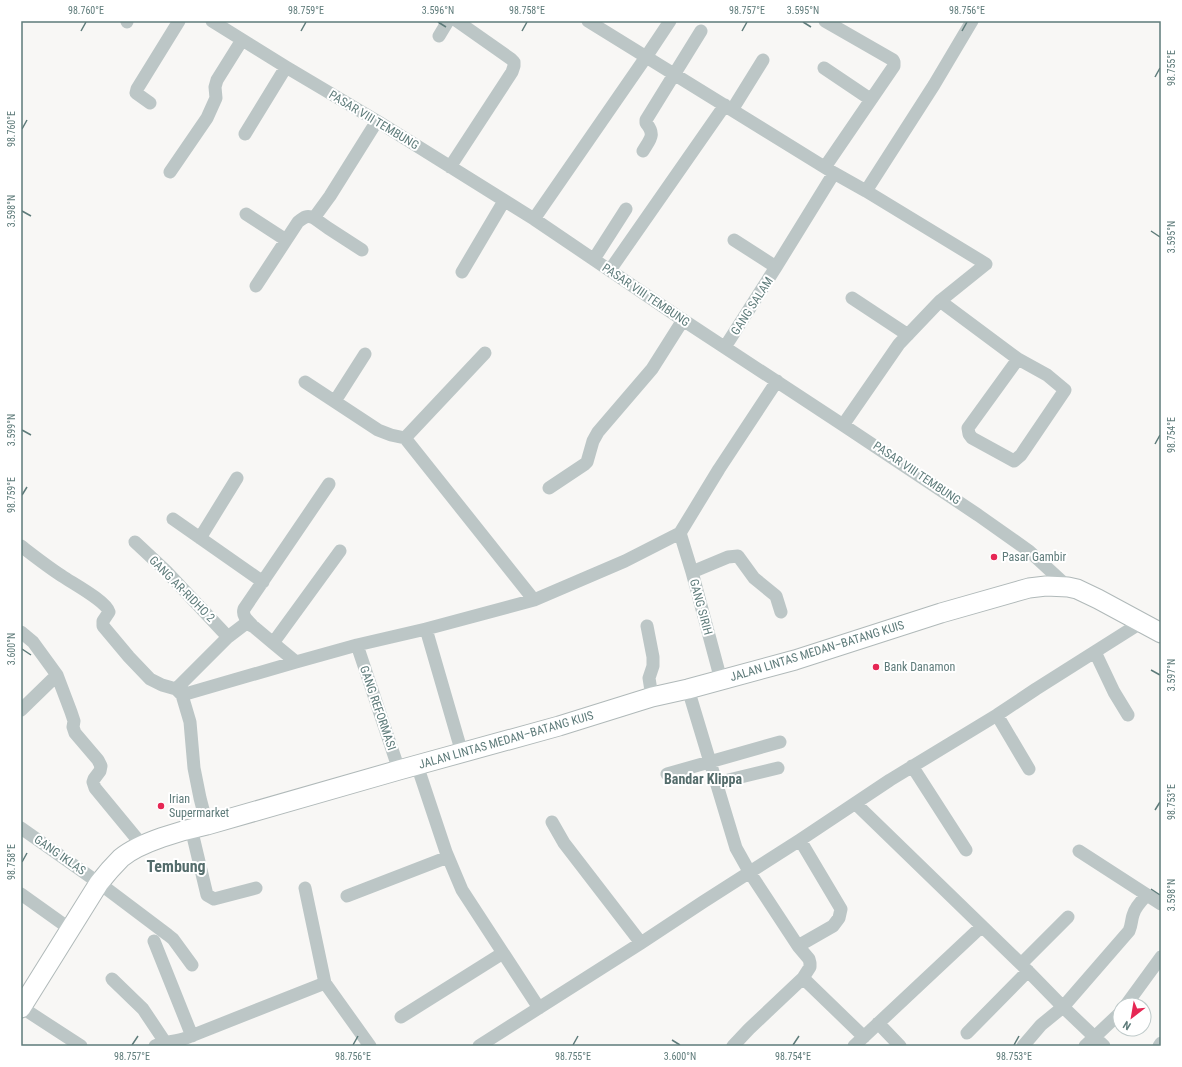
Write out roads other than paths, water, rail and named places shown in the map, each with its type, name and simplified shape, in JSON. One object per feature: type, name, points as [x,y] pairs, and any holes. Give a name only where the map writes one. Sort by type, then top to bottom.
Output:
[{"type":"highway","name":"JALAN LINTAS MEDAN–BATANG KUIS","points":[[21,1008],[99,883],[109,870],[123,857],[142,845],[199,827],[559,726],[652,697],[688,689],[795,660],[1029,588],[1046,586],[1077,589],[1161,633]]},
{"type":"street","points":[[150,103],[136,93],[137,89],[179,21]]},
{"type":"street","name":"PASAR VIII TEMBUNG","points":[[212,21],[377,121],[594,259],[683,320],[978,515],[1029,551],[1068,587]]},
{"type":"street","points":[[439,36],[448,21]]},
{"type":"street","points":[[450,167],[512,72],[514,66],[514,62],[511,59],[457,21]]},
{"type":"street","points":[[588,21],[728,108],[986,264],[940,301],[899,344],[843,425]]},
{"type":"street","points":[[534,220],[670,21]]},
{"type":"street","points":[[776,267],[870,99],[894,66],[893,60],[825,21]]},
{"type":"street","points":[[866,191],[934,85],[972,21]]},
{"type":"street","points":[[643,151],[652,134],[646,120],[701,31]]},
{"type":"street","points":[[170,172],[207,118],[216,98],[215,86],[217,80],[242,40]]},
{"type":"street","points":[[610,270],[763,60]]},
{"type":"street","points":[[245,134],[286,67]]},
{"type":"street","points":[[824,68],[870,99]]},
{"type":"street","points":[[314,218],[330,196],[377,121]]},
{"type":"street","points":[[462,272],[504,201]]},
{"type":"street","points":[[594,259],[626,209]]},
{"type":"street","points":[[246,214],[286,240]]},
{"type":"street","points":[[256,286],[298,222],[304,217],[310,216],[314,218],[362,250]]},
{"type":"street","name":"GANG SALAM","points":[[726,347],[776,267],[734,240]]},
{"type":"street","points":[[852,298],[908,335]]},
{"type":"street","points":[[940,301],[1018,359],[1047,375],[1065,390],[1021,455],[1014,461],[972,438],[969,434],[968,428],[1018,359]]},
{"type":"street","points":[[549,488],[587,462],[589,451],[598,432],[652,369],[683,320]]},
{"type":"street","points":[[406,438],[485,353]]},
{"type":"street","points":[[335,401],[365,354]]},
{"type":"street","points":[[21,546],[62,577],[94,597],[107,608],[109,612],[103,621],[103,626],[129,657],[150,679],[162,686],[179,692],[357,645],[426,630],[534,600],[625,561],[680,533],[719,469],[777,381]]},
{"type":"street","points":[[305,382],[378,430],[391,435],[406,438],[534,600]]},
{"type":"street","points":[[200,538],[237,478]]},
{"type":"street","points":[[296,662],[252,625],[244,617],[243,613],[244,609],[329,484]]},
{"type":"street","points":[[173,519],[263,582]]},
{"type":"street","name":"GANG SIRIH","points":[[680,533],[721,680]]},
{"type":"street","name":"GANG AR-RIDHO 2","points":[[134,542],[166,571],[228,637]]},
{"type":"street","points":[[273,643],[340,551]]},
{"type":"street","points":[[692,572],[728,557],[738,556],[754,578],[776,596],[781,612]]},
{"type":"street","points":[[479,1046],[750,873],[912,766],[997,715],[1142,622]]},
{"type":"street","points":[[179,692],[228,637],[245,624],[252,625]]},
{"type":"street","points":[[647,626],[653,657],[649,678],[652,697]]},
{"type":"street","points":[[426,630],[462,752]]},
{"type":"street","points":[[21,632],[33,642],[57,675],[74,721],[73,727],[75,733],[98,760],[101,766],[100,771],[93,782],[95,788],[142,845]]},
{"type":"street","name":"GANG REFORMASI","points":[[357,645],[399,770]]},
{"type":"street","points":[[1095,652],[1114,692],[1128,715]]},
{"type":"street","points":[[21,710],[57,675]]},
{"type":"street","points":[[688,689],[733,840],[750,873],[798,946],[809,960],[810,964],[810,967],[803,978],[733,1046]]},
{"type":"street","points":[[179,692],[190,722],[194,768],[200,798],[199,827],[207,894],[214,900],[256,888]]},
{"type":"street","points":[[997,715],[1029,769]]},
{"type":"street","points":[[667,774],[780,742]]},
{"type":"street","points":[[417,765],[448,857],[462,890],[539,1008]]},
{"type":"street","points":[[912,766],[966,850]]},
{"type":"street","points":[[716,783],[778,768]]},
{"type":"street","points":[[856,804],[1104,1046]]},
{"type":"street","points":[[552,822],[564,843],[641,943]]},
{"type":"street","name":"GANG IKLAS","points":[[21,828],[99,883],[173,939],[192,965]]},
{"type":"street","points":[[798,946],[833,926],[839,918],[840,909],[800,840]]},
{"type":"street","points":[[1079,851],[1161,904]]},
{"type":"street","points":[[347,896],[448,857]]},
{"type":"street","points":[[305,888],[325,983],[370,1046]]},
{"type":"street","points":[[21,894],[70,929]]},
{"type":"street","points":[[1023,1046],[1041,1025],[1063,1007],[1129,932],[1132,926],[1132,915],[1146,894]]},
{"type":"street","points":[[967,1033],[1068,917]]},
{"type":"street","points":[[854,1046],[982,926]]},
{"type":"street","points":[[154,941],[192,1036]]},
{"type":"street","points":[[401,1017],[504,953]]},
{"type":"street","points":[[1132,997],[1161,957]]},
{"type":"street","points":[[803,978],[864,1037]]},
{"type":"street","points":[[112,980],[143,1009],[160,1044],[178,1041],[192,1036],[325,983]]},
{"type":"street","points":[[21,1008],[81,1046]]},
{"type":"street","points":[[1085,1046],[1112,1020]]},
{"type":"street","points":[[878,1023],[900,1046]]},
{"type":"place","name":"Pasar Gambir","points":[[994,557]]},
{"type":"place","name":"Bank Danamon","points":[[876,667]]},
{"type":"place","name":"Irian Supermarket","points":[[161,806]]},
{"type":"district","name":"Bandar Klippa","points":[[703,779]]},
{"type":"district","name":"Tembung","points":[[176,866]]}]
